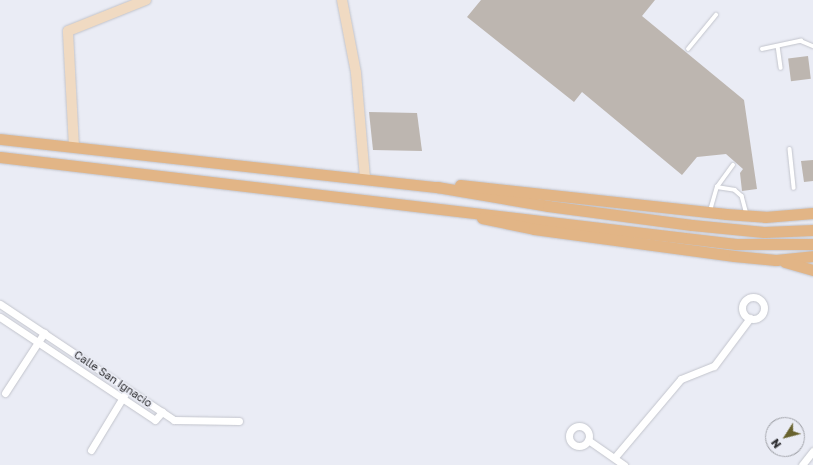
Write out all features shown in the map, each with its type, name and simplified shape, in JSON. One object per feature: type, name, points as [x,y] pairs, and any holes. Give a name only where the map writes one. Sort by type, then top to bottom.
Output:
[{"type":"main road","points":[[0,139],[437,187],[548,206],[731,229],[813,230]]},
{"type":"main road","points":[[0,157],[548,220],[736,244],[813,244]]},
{"type":"main road","points":[[437,187],[468,185],[747,216],[813,213]]},
{"type":"main road","points":[[461,210],[501,224],[776,260],[813,270]]},
{"type":"main road","points":[[776,260],[813,256]]},
{"type":"street","points":[[74,147],[68,31],[146,0]]},
{"type":"street","points":[[342,0],[356,73],[365,179]]},
{"type":"street","name":"Calle San Ignacio","points":[[0,304],[162,412],[155,420],[0,318]]},
{"type":"street","points":[[615,457],[681,379],[714,366],[750,318]]},
{"type":"street","points":[[5,393],[44,333]]},
{"type":"street","points":[[90,450],[128,389]]},
{"type":"street","points":[[162,412],[184,422],[238,421]]},
{"type":"street","points":[[588,440],[615,457],[624,465]]},
{"type":"street","points":[[802,465],[813,450]]},
{"type":"lane","points":[[688,49],[716,15]]},
{"type":"lane","points":[[762,49],[801,41],[813,46]]},
{"type":"lane","points":[[778,46],[781,68]]},
{"type":"lane","points":[[790,149],[794,188]]},
{"type":"lane","points":[[710,212],[717,187],[733,165]]},
{"type":"lane","points":[[717,187],[735,190],[742,196],[747,216]]},
{"type":"building","points":[[481,0],[655,0],[642,16],[744,100],[757,189],[742,191],[740,173],[743,169],[726,154],[697,157],[682,175],[582,92],[574,102],[467,17]]},
{"type":"building","points":[[808,56],[811,79],[791,81],[788,58]]},
{"type":"building","points":[[369,112],[417,113],[422,151],[373,150]]},
{"type":"building","points":[[813,160],[813,181],[804,182],[801,161]]}]
